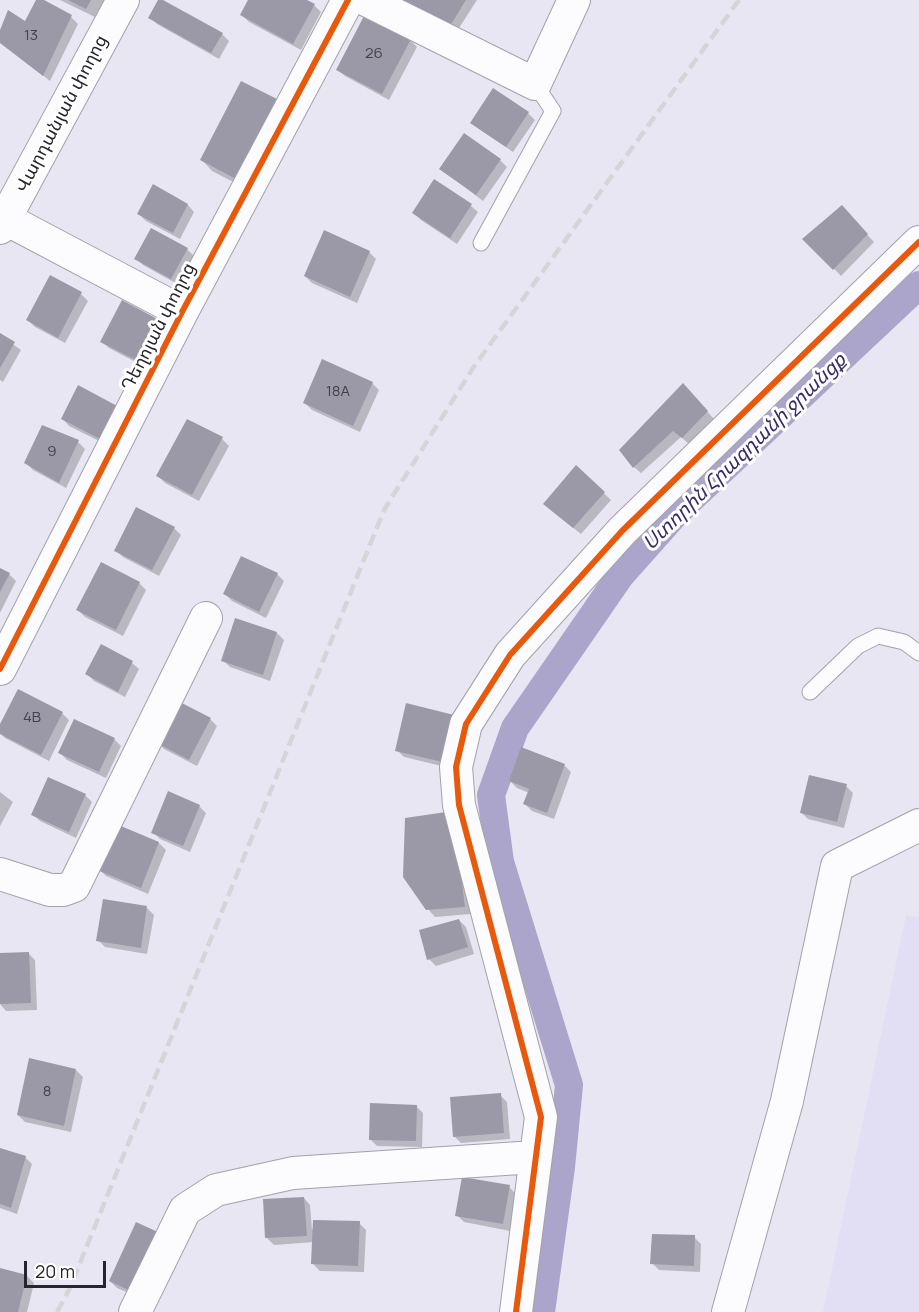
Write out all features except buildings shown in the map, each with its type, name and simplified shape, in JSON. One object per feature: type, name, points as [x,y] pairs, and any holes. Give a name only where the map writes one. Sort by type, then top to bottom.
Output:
[{"type":"street","name":"Վարդանյան փողոց","points":[[2,221],[123,0]]},
{"type":"street","name":"Դեղոյան փողոց","points":[[0,669],[182,312],[348,0]]},
{"type":"street","points":[[366,0],[535,84],[574,0]]},
{"type":"street","points":[[2,221],[182,312]]},
{"type":"street","points":[[516,1312],[541,1117],[459,805],[456,767],[466,724],[510,655],[622,531],[919,242]]},
{"type":"street","points":[[0,874],[50,890],[63,890],[74,885],[206,618]]},
{"type":"street","points":[[728,1312],[786,1101],[837,866],[919,825]]},
{"type":"street","points":[[135,1312],[185,1210],[216,1190],[293,1173],[535,1157]]},
{"type":"lane","points":[[481,243],[553,111],[535,84]]},
{"type":"lane","points":[[810,692],[858,646],[878,636],[904,642],[919,653]]},
{"type":"shaded area","points":[[906,915],[919,917],[919,1312],[823,1312]]},
{"type":"waterway","name":"Ստորին Հրազդանի ջրանցք","points":[[541,1312],[561,1167],[569,1085],[500,862],[491,795],[515,728],[620,576],[676,513],[919,285]]},
{"type":"railway","points":[[57,1312],[70,1288],[384,510],[473,368],[739,0]]},
{"type":"cycle path","points":[[0,669],[182,312],[348,0]]},
{"type":"cycle path","points":[[516,1312],[541,1117],[459,805],[456,767],[466,724],[510,655],[622,531],[919,242]]}]
